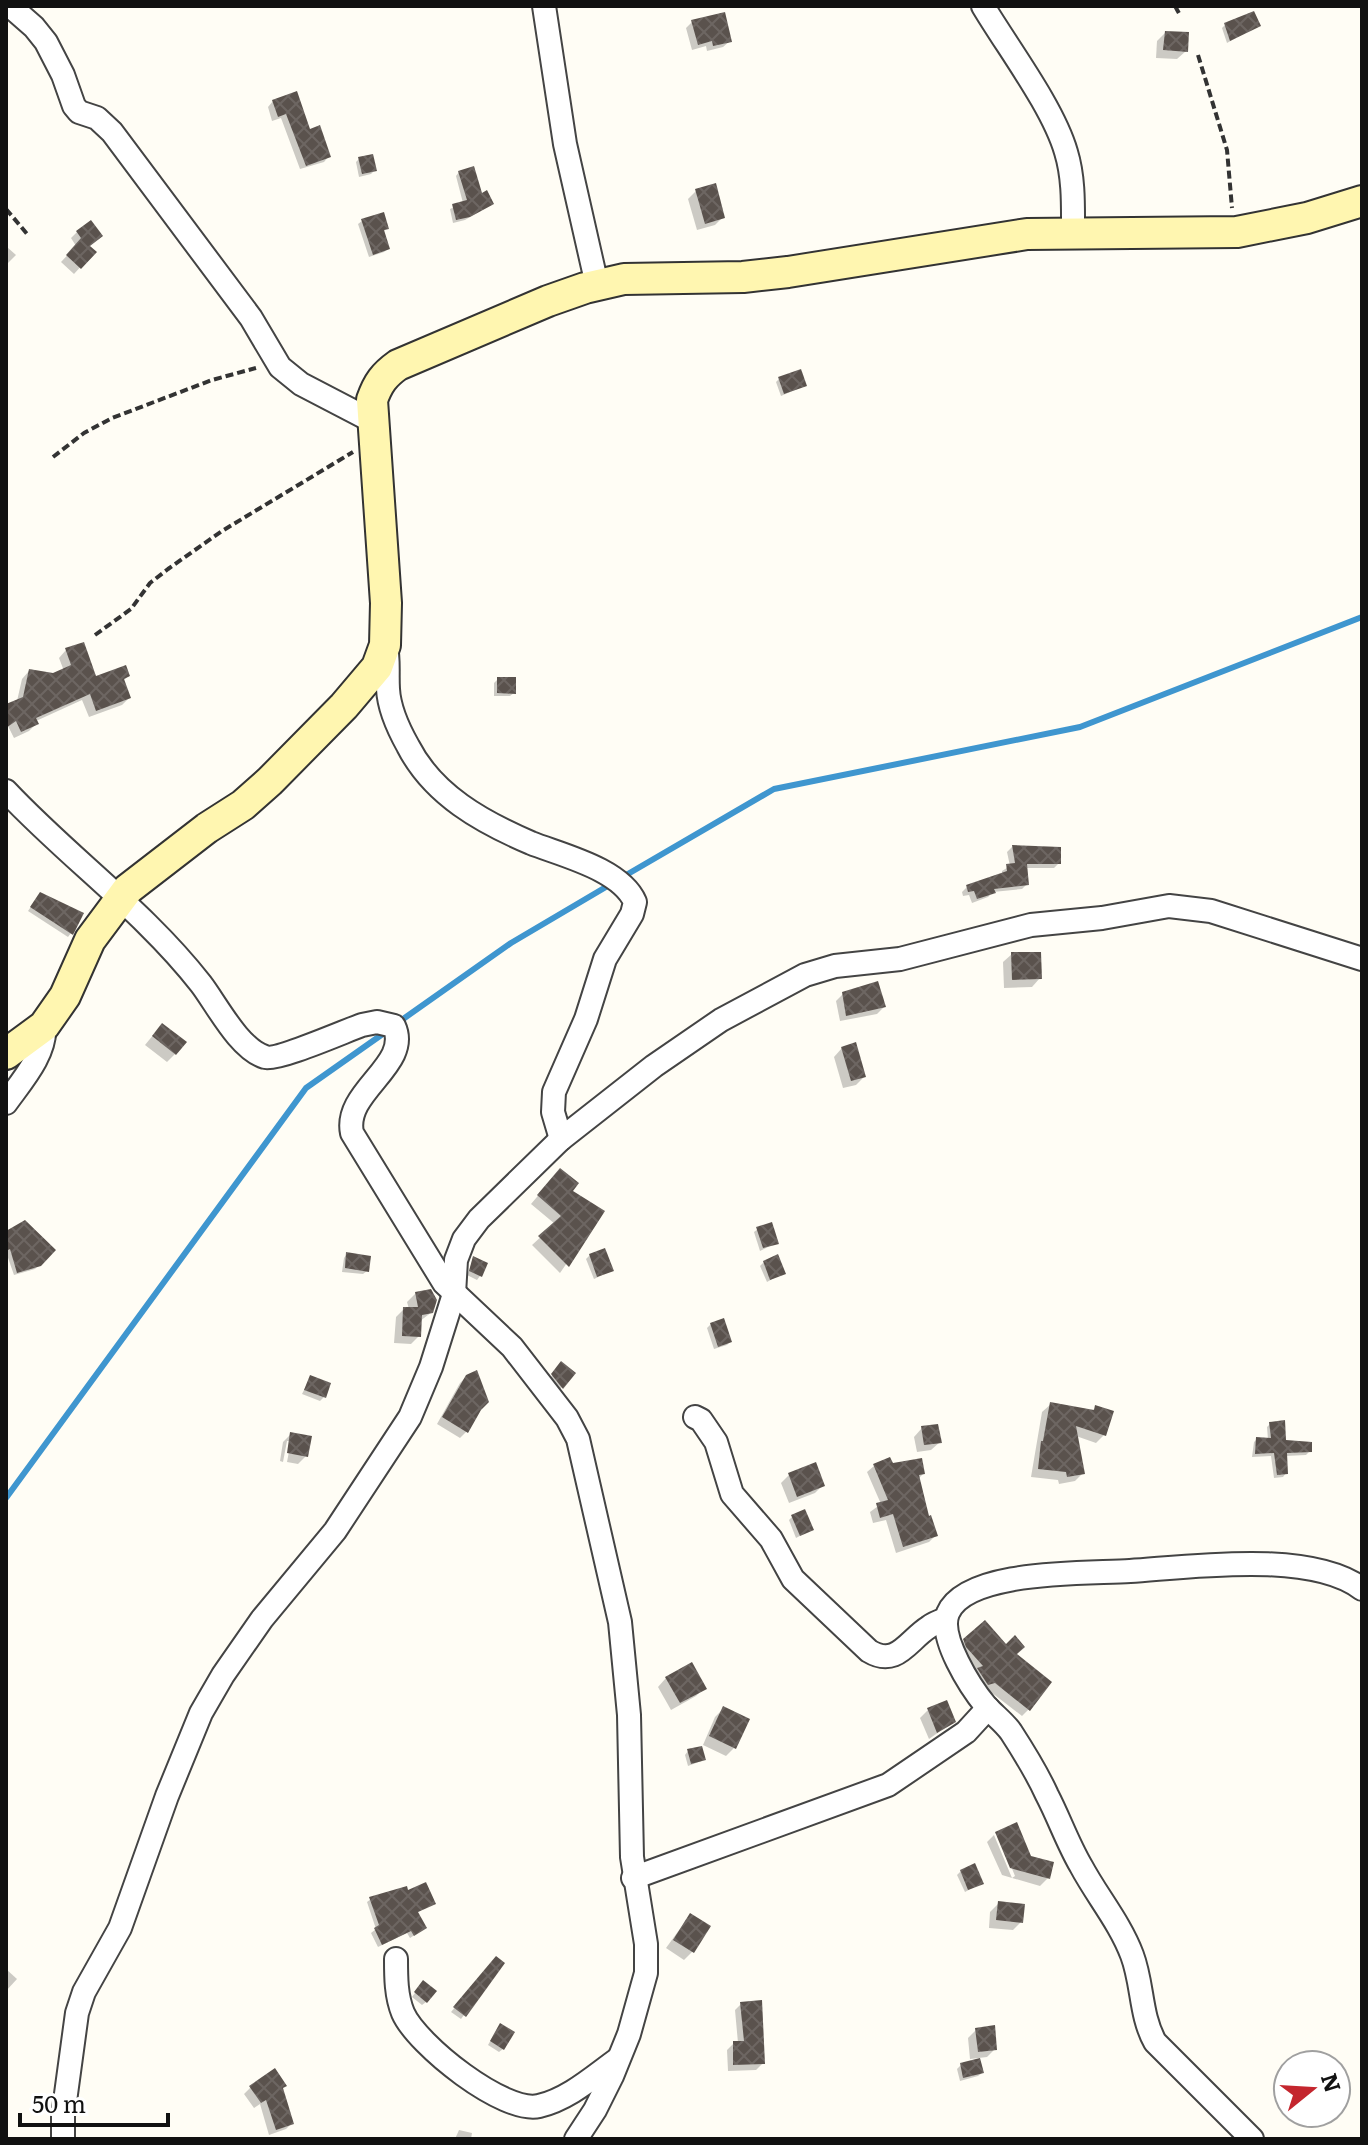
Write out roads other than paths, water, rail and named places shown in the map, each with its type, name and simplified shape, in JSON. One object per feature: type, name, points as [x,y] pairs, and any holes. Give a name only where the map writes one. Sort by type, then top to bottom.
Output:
[{"type":"street","points":[[10,6],[46,42],[74,106],[79,112],[97,118],[112,132],[238,300],[287,374],[374,429]]},
{"type":"street","points":[[544,6],[565,144],[597,285]]},
{"type":"street","points":[[983,6],[1062,140],[1070,171],[1073,233]]},
{"type":"street","points":[[561,1139],[553,1112],[554,1092],[586,1019],[605,959],[632,914],[635,902],[625,887],[606,874],[494,826],[441,791],[416,760],[394,713],[388,691],[386,603],[372,400],[384,375],[398,365],[548,301],[624,279],[743,277],[788,272],[1027,234],[1237,232],[1307,218],[1362,201]]},
{"type":"street","points":[[6,1054],[44,1026],[65,996],[90,940],[140,877],[243,805],[270,781],[368,680],[385,645]]},
{"type":"street","points":[[6,791],[121,898],[200,983],[244,1043],[256,1053],[274,1058],[362,1025],[377,1022],[394,1026],[397,1042],[390,1060],[356,1104],[351,1117],[352,1133],[433,1268],[454,1294],[512,1347],[567,1418],[578,1439],[620,1622],[628,1703],[633,1878],[646,1944],[646,1973],[620,2057],[595,2110],[576,2139]]},
{"type":"street","points":[[63,2139],[63,2116],[77,2013],[84,1992],[120,1928],[167,1796],[201,1713],[262,1619],[335,1531],[410,1417],[431,1367],[454,1294],[456,1260],[464,1239],[479,1219],[561,1139],[654,1066],[721,1020],[805,975],[835,966],[900,959],[1031,925],[1102,918],[1169,906],[1211,911],[1362,959]]},
{"type":"street","points":[[6,1103],[41,1049],[44,1026]]},
{"type":"street","points":[[695,1417],[701,1420],[716,1442],[732,1494],[771,1539],[793,1579],[869,1651],[880,1656],[895,1655],[905,1650],[930,1626],[946,1619]]},
{"type":"street","points":[[1252,2139],[1155,2042],[1145,2021],[1137,1967],[1127,1942],[1079,1864],[1026,1756],[1007,1726],[970,1686],[949,1641],[946,1619],[960,1598],[985,1585],[1036,1576],[1248,1563],[1328,1574],[1362,1589]]},
{"type":"street","points":[[633,1878],[888,1785],[966,1732],[988,1708]]},
{"type":"street","points":[[396,1959],[396,1987],[404,2015],[414,2027],[445,2063],[523,2107],[557,2100],[620,2057]]},
{"type":"waterway","points":[[621,878],[774,789],[1080,727],[1362,617]]},
{"type":"waterway","points":[[396,1024],[511,943],[611,884]]},
{"type":"waterway","points":[[6,1498],[306,1088],[387,1031]]}]
